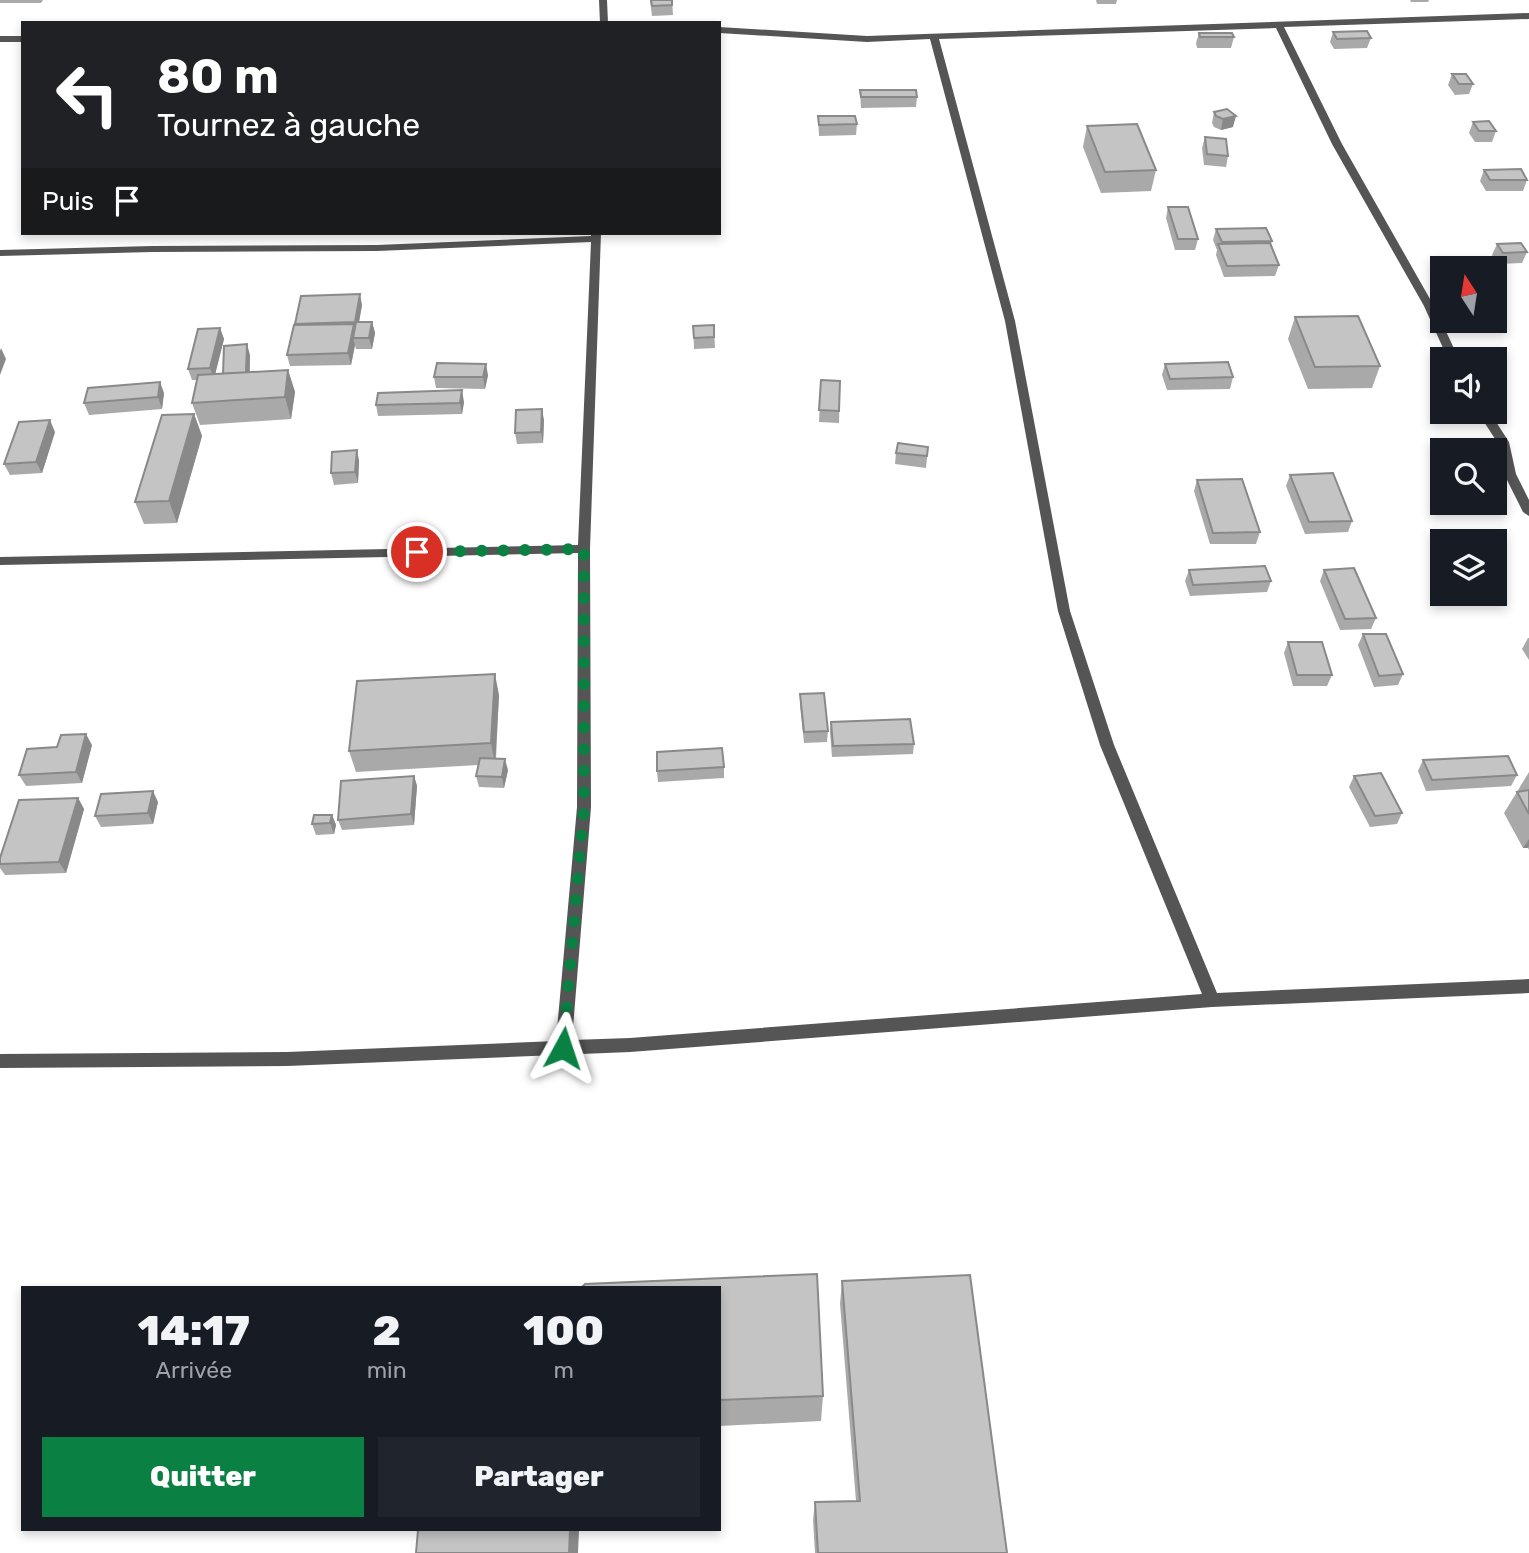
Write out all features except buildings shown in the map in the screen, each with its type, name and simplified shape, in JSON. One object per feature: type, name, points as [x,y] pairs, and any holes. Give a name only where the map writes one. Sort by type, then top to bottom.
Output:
[{"type":"street","points":[[603,0],[604,21]]},
{"type":"street","points":[[721,30],[867,39],[1529,16]]},
{"type":"street","points":[[1279,25],[1337,144],[1429,306],[1448,347]]},
{"type":"street","points":[[934,37],[1010,321],[1064,611],[1107,745],[1212,1000]]},
{"type":"street","points":[[0,39],[21,39]]},
{"type":"street","points":[[0,253],[152,248],[376,248],[596,236],[584,549],[584,807],[563,1048]]},
{"type":"street","points":[[1491,424],[1503,442],[1510,474],[1529,512]]},
{"type":"street","points":[[0,561],[584,549]]},
{"type":"street","points":[[0,1061],[287,1059],[563,1048],[1212,1000],[1529,986]]},
{"type":"route","points":[[417,552],[584,549],[584,807],[563,1048]]}]
